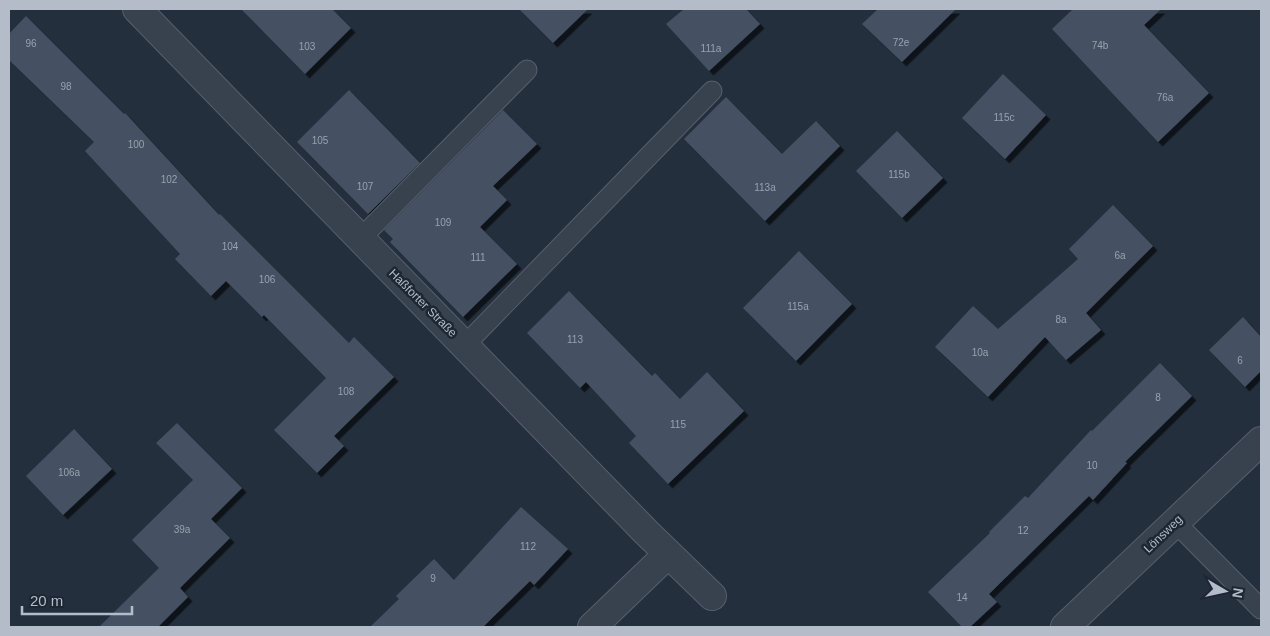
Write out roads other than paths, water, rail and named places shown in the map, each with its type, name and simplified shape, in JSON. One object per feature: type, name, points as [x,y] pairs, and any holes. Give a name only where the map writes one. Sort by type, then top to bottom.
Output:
[{"type":"street","name":"Haßforter Straße","points":[[136,9],[668,554],[712,596]]},
{"type":"street","name":"Lönsweg","points":[[1065,627],[1261,441]]},
{"type":"street","points":[[592,627],[668,554]]},
{"type":"lane","points":[[360,239],[527,70]]},
{"type":"lane","points":[[465,345],[712,92]]},
{"type":"lane","points":[[1175,522],[1261,610]]}]
